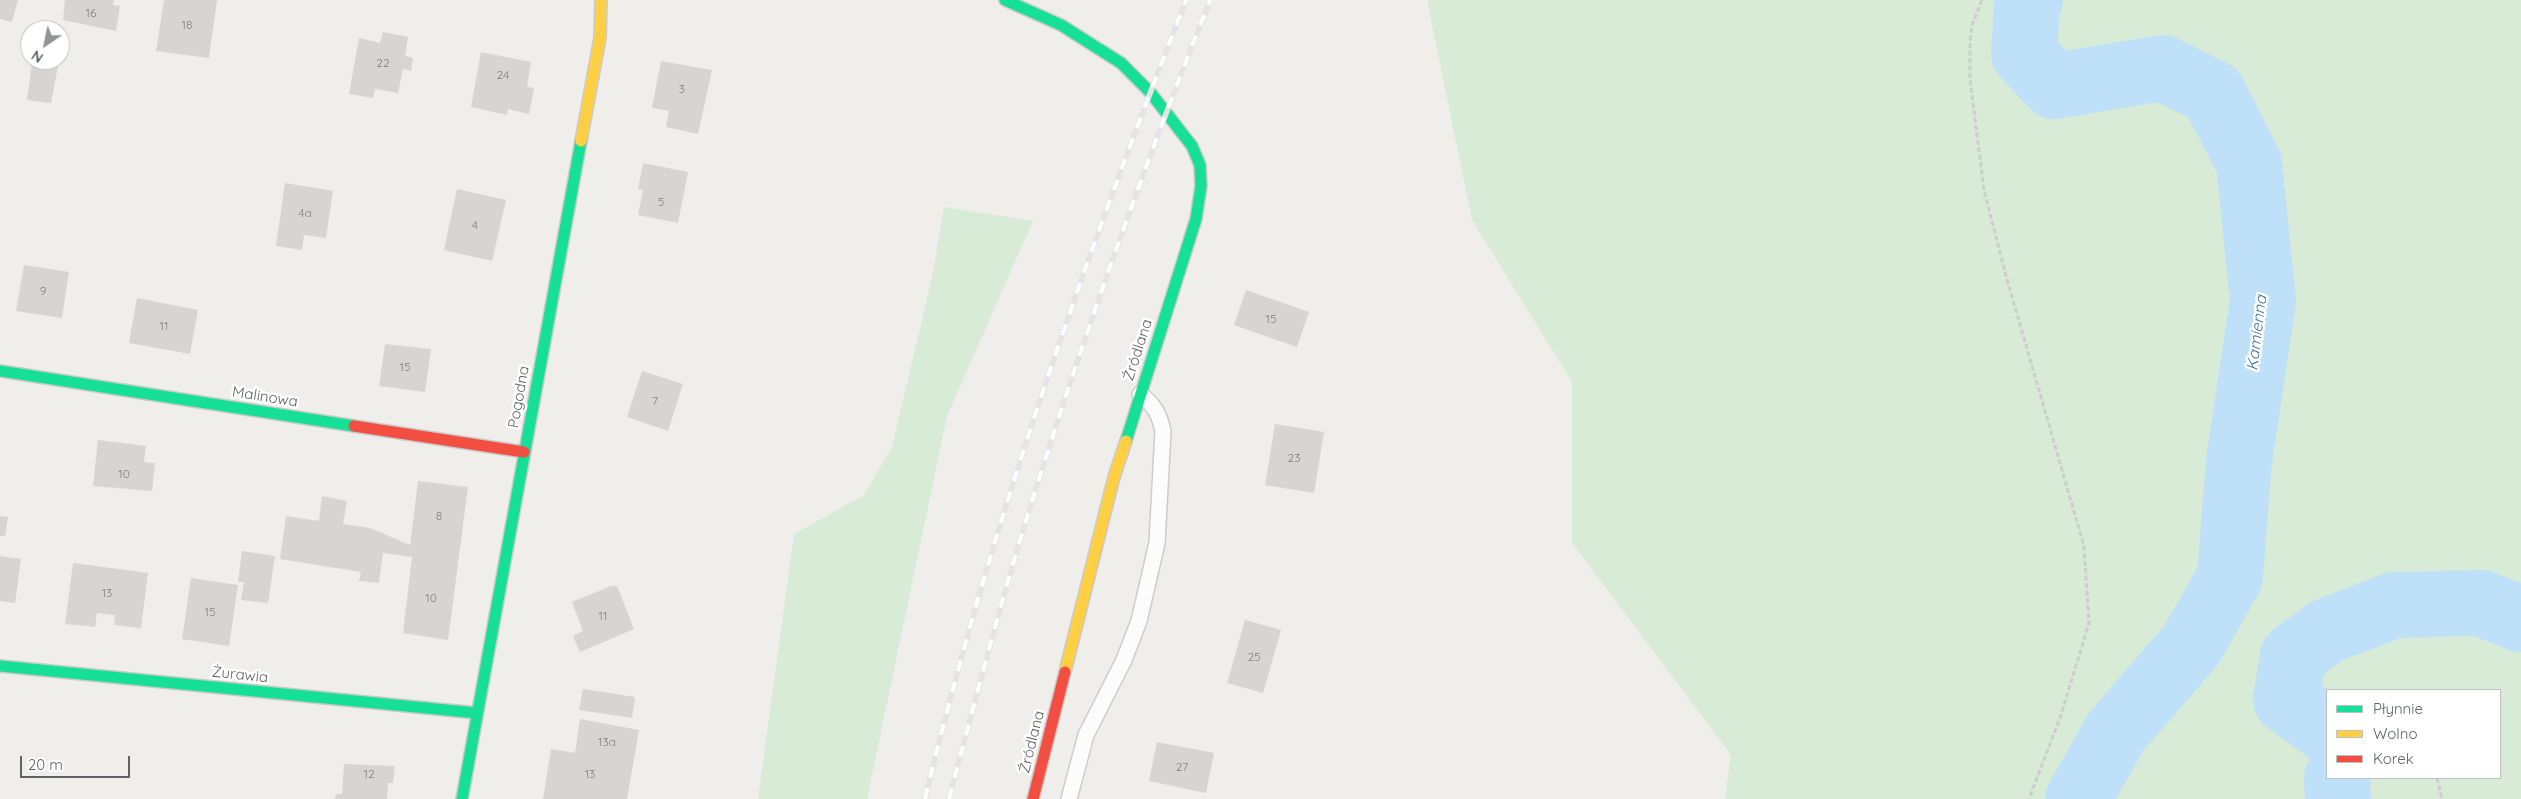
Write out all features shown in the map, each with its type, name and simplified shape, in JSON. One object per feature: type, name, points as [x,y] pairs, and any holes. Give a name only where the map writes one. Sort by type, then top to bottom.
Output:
[{"type":"street","name":"Pogodna","points":[[462,799],[600,38],[601,0]]},
{"type":"street","name":"Źródlana","points":[[1005,0],[1061,25],[1122,63],[1150,92],[1192,146],[1200,165],[1201,186],[1196,219],[1114,477],[1033,799]]},
{"type":"street","name":"Malinowa","points":[[0,371],[524,452]]},
{"type":"street","name":"Żurawia","points":[[0,666],[477,713]]},
{"type":"lane","points":[[1070,799],[1086,735],[1124,660],[1139,621],[1158,543],[1163,431],[1159,414],[1153,404],[1140,394]]},
{"type":"path","points":[[1982,0],[1972,25],[1970,79],[1984,190],[2006,276],[2084,546],[2089,623],[2060,715],[2029,799]]},
{"type":"path","points":[[2437,779],[2442,799]]},
{"type":"green space","points":[[1427,0],[2521,0],[2521,799],[1725,799],[1731,755],[1572,543],[1572,382],[1472,220]]},
{"type":"green space","points":[[944,207],[1033,221],[947,416],[867,799],[758,799],[794,534],[864,495],[892,447],[933,273]]},
{"type":"building","points":[[0,0],[18,0],[12,22],[0,19]]},
{"type":"building","points":[[65,0],[114,0],[113,5],[120,6],[116,31],[63,20]]},
{"type":"building","points":[[164,0],[217,0],[209,58],[156,51]]},
{"type":"building","points":[[383,32],[408,37],[405,56],[413,58],[411,71],[403,69],[398,93],[375,89],[373,98],[349,94],[359,38],[380,43]]},
{"type":"building","points":[[481,52],[531,62],[527,87],[534,88],[529,114],[508,109],[507,115],[471,107]]},
{"type":"building","points":[[661,61],[712,70],[698,134],[666,127],[669,111],[652,108]]},
{"type":"building","points":[[31,70],[57,70],[51,103],[27,100]]},
{"type":"building","points":[[643,163],[688,172],[678,223],[638,215],[643,190],[638,189]]},
{"type":"building","points":[[285,183],[333,191],[326,238],[304,235],[302,250],[276,246]]},
{"type":"building","points":[[457,189],[506,200],[492,261],[444,250]]},
{"type":"building","points":[[24,265],[69,272],[62,318],[16,311]]},
{"type":"building","points":[[1246,290],[1309,312],[1297,347],[1234,325]]},
{"type":"building","points":[[137,298],[198,310],[190,354],[129,343]]},
{"type":"building","points":[[385,344],[431,349],[425,392],[379,386]]},
{"type":"building","points":[[642,371],[683,384],[668,431],[627,417]]},
{"type":"building","points":[[1275,424],[1324,432],[1314,493],[1265,485]]},
{"type":"building","points":[[98,440],[146,446],[144,462],[155,463],[152,491],[93,486]]},
{"type":"building","points":[[418,481],[468,487],[448,640],[403,633],[412,557],[383,553],[379,583],[359,581],[361,572],[280,559],[286,516],[319,521],[322,496],[347,501],[343,524],[370,528],[410,545]]},
{"type":"building","points":[[0,516],[8,517],[5,536],[0,536]]},
{"type":"building","points":[[242,551],[275,556],[268,603],[241,600],[244,582],[238,582]]},
{"type":"building","points":[[0,556],[21,559],[15,603],[0,601]]},
{"type":"building","points":[[73,563],[148,573],[141,628],[114,625],[115,615],[97,613],[95,627],[65,624]]},
{"type":"building","points":[[191,578],[238,585],[229,646],[182,639]]},
{"type":"building","points":[[611,586],[617,586],[634,629],[580,652],[573,636],[583,631],[572,602]]},
{"type":"building","points":[[1245,620],[1281,630],[1263,693],[1227,683]]},
{"type":"building","points":[[583,689],[635,697],[632,718],[579,710]]},
{"type":"building","points":[[580,719],[639,730],[627,799],[543,799],[551,749],[575,753]]},
{"type":"building","points":[[1157,742],[1214,753],[1206,793],[1149,781]]},
{"type":"building","points":[[344,764],[395,766],[393,783],[388,783],[387,799],[335,799],[336,794],[342,794]]},
{"type":"waterway","name":"Kamienna","points":[[2030,0],[2027,4],[2024,54],[2054,86],[2163,68],[2213,93],[2249,163],[2263,301],[2239,461],[2230,577],[2192,644],[2116,732],[2078,799]]},
{"type":"waterway","name":"Kamienna","points":[[2326,729],[2286,700],[2293,656],[2327,631],[2394,605],[2481,603],[2521,619]]},
{"type":"waterway","name":"Kamienna","points":[[2337,779],[2338,799]]},
{"type":"railway","points":[[925,799],[951,697],[1009,495],[1111,197],[1186,0]]},
{"type":"railway","points":[[949,799],[1007,585],[1070,384],[1114,255],[1210,0]]},
{"type":"traffic: fast","points":[[1005,0],[1061,25],[1121,63],[1150,92],[1192,146],[1200,165],[1201,186],[1196,219],[1126,441]]},
{"type":"traffic: fast","points":[[462,799],[581,141]]},
{"type":"traffic: fast","points":[[0,371],[354,426]]},
{"type":"traffic: fast","points":[[0,666],[477,713]]},
{"type":"traffic: slow","points":[[581,141],[600,38],[601,0]]},
{"type":"traffic: slow","points":[[1065,672],[1114,477],[1126,441]]},
{"type":"traffic: jam","points":[[354,426],[524,452]]},
{"type":"traffic: jam","points":[[1033,799],[1065,672]]}]
